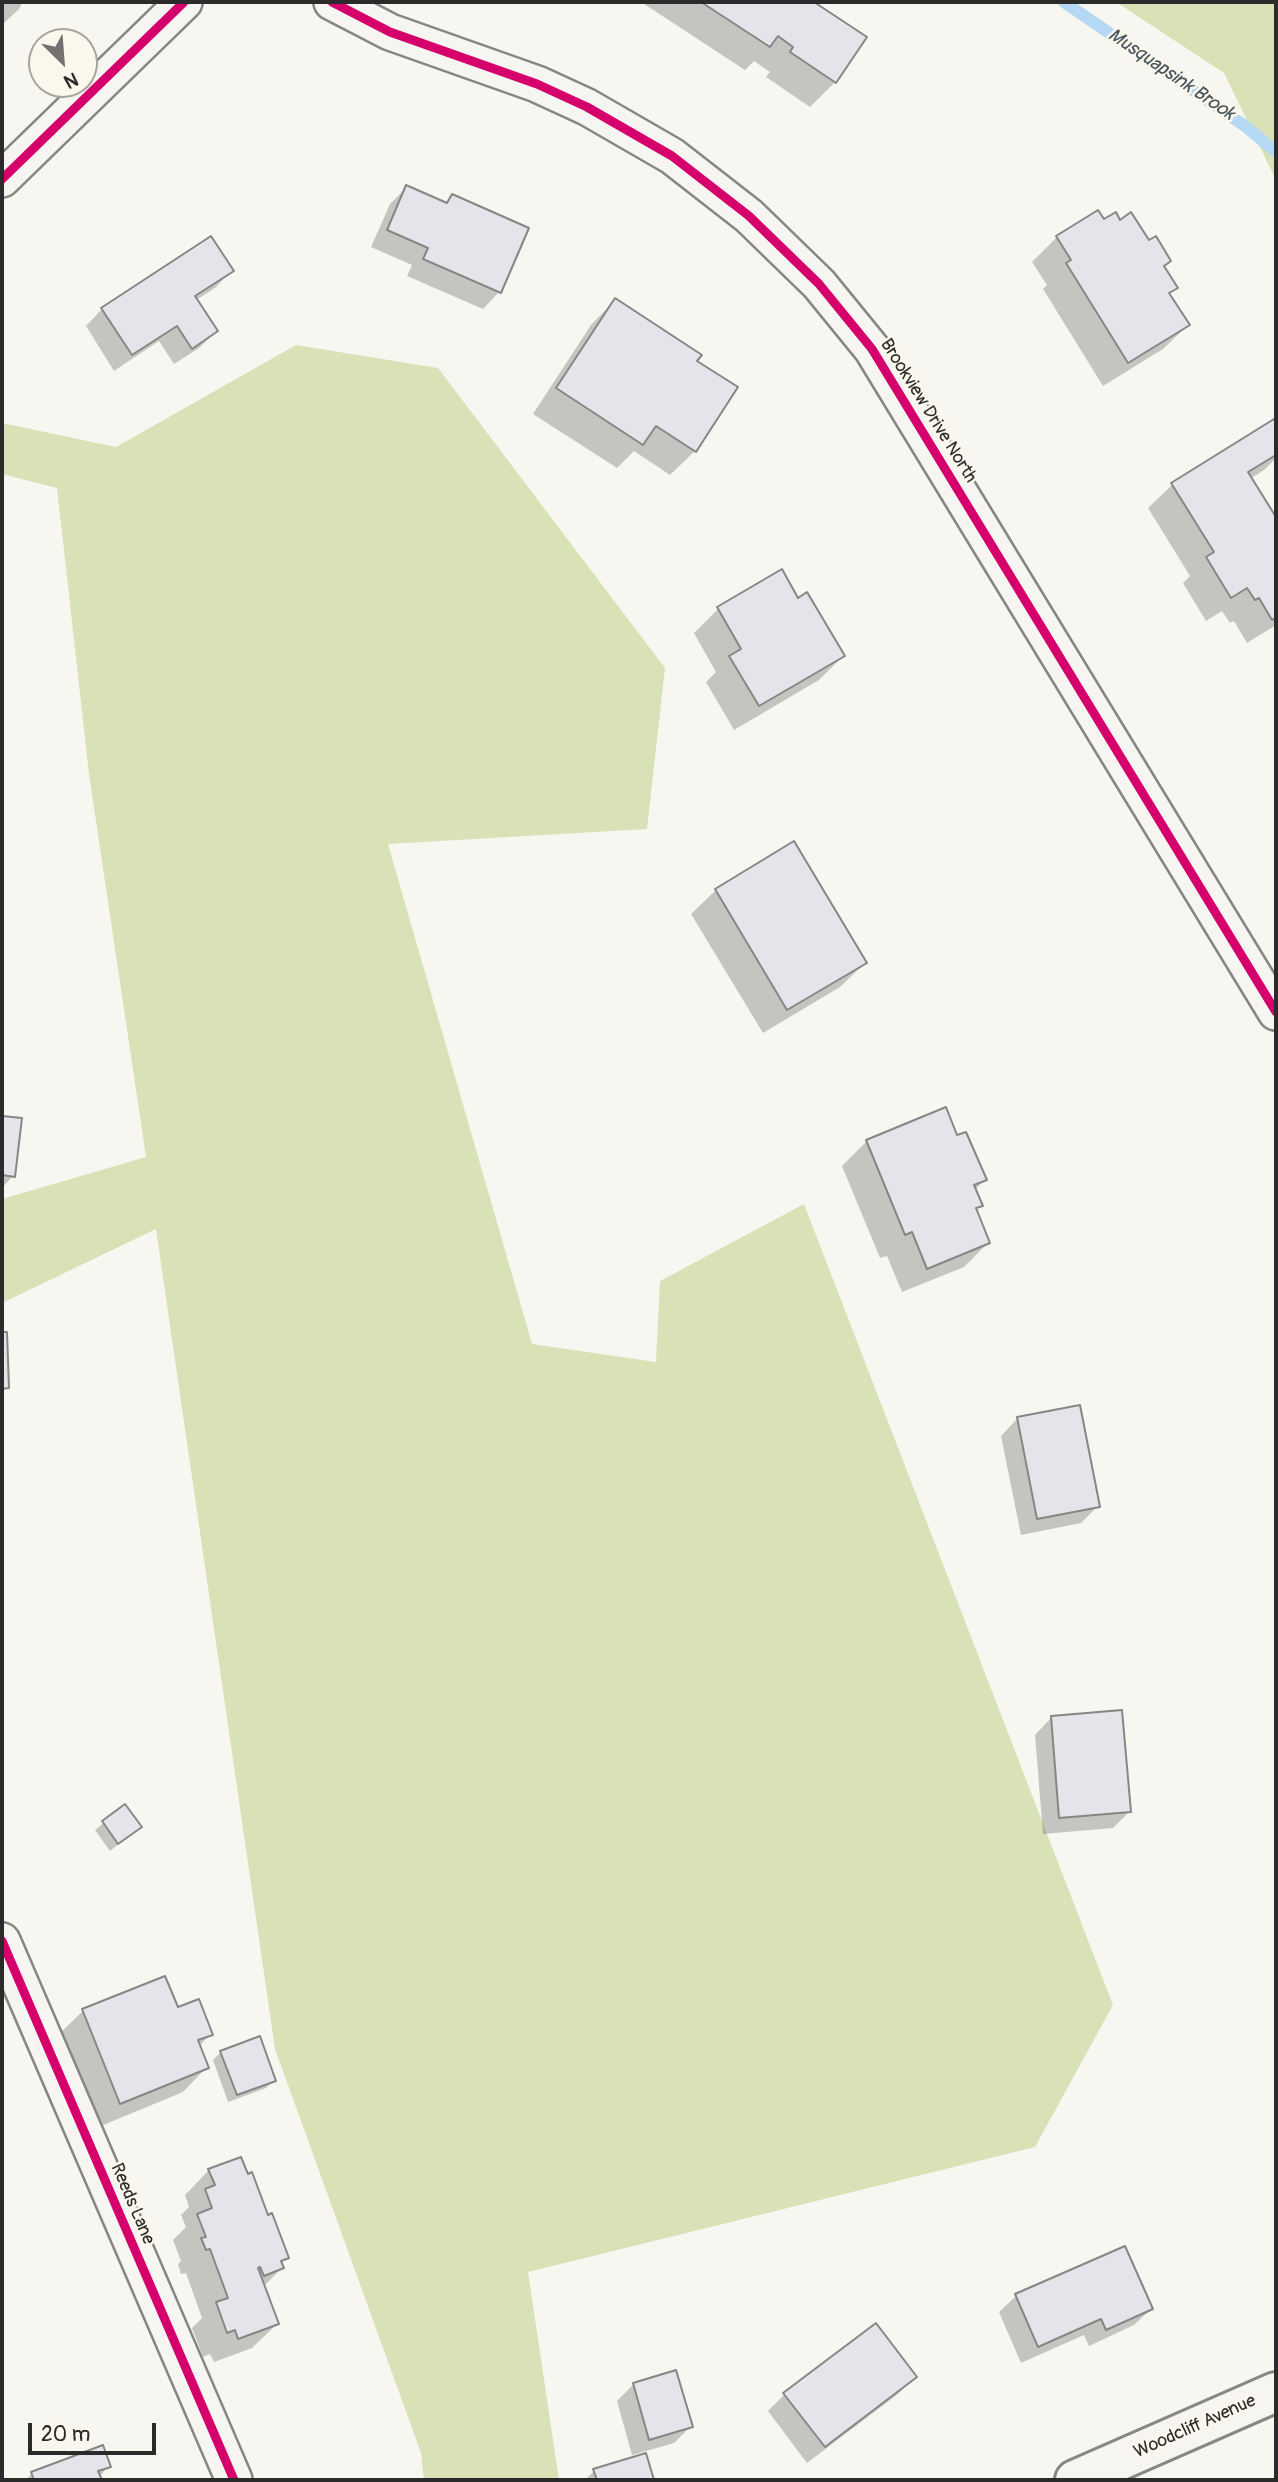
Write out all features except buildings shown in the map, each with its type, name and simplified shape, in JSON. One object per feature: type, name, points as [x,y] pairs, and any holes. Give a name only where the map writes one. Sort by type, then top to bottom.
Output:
[{"type":"main road","name":"Woodcliff Avenue","points":[[1075,2480],[1276,2392]]},
{"type":"street","points":[[2,179],[184,2]]},
{"type":"street","name":"Brookview Drive North","points":[[332,2],[390,32],[537,84],[587,107],[648,142],[672,156],[749,216],[819,284],[872,349],[1276,1012]]},
{"type":"street","name":"Reeds Lane","points":[[2,1941],[234,2480]]},
{"type":"green space","points":[[1116,2],[1276,2],[1276,180],[1224,73]]},
{"type":"green space","points":[[296,345],[438,368],[665,668],[647,829],[388,844],[532,1344],[656,1362],[660,1281],[804,1204],[1113,2005],[1035,2147],[528,2272],[559,2480],[424,2480],[421,2453],[275,2049],[156,1229],[2,1303],[2,1199],[146,1157],[89,774],[57,488],[2,474],[2,423],[116,447]]},
{"type":"waterway","name":"Musquapsink Brook","points":[[1064,2],[1245,126],[1276,152]]},
{"type":"cycle path","points":[[2,179],[184,2]]},
{"type":"cycle path","points":[[332,2],[390,32],[537,84],[587,107],[672,156],[749,216],[819,284],[872,349],[1276,1012]]},
{"type":"cycle path","points":[[2,1941],[234,2480]]}]
